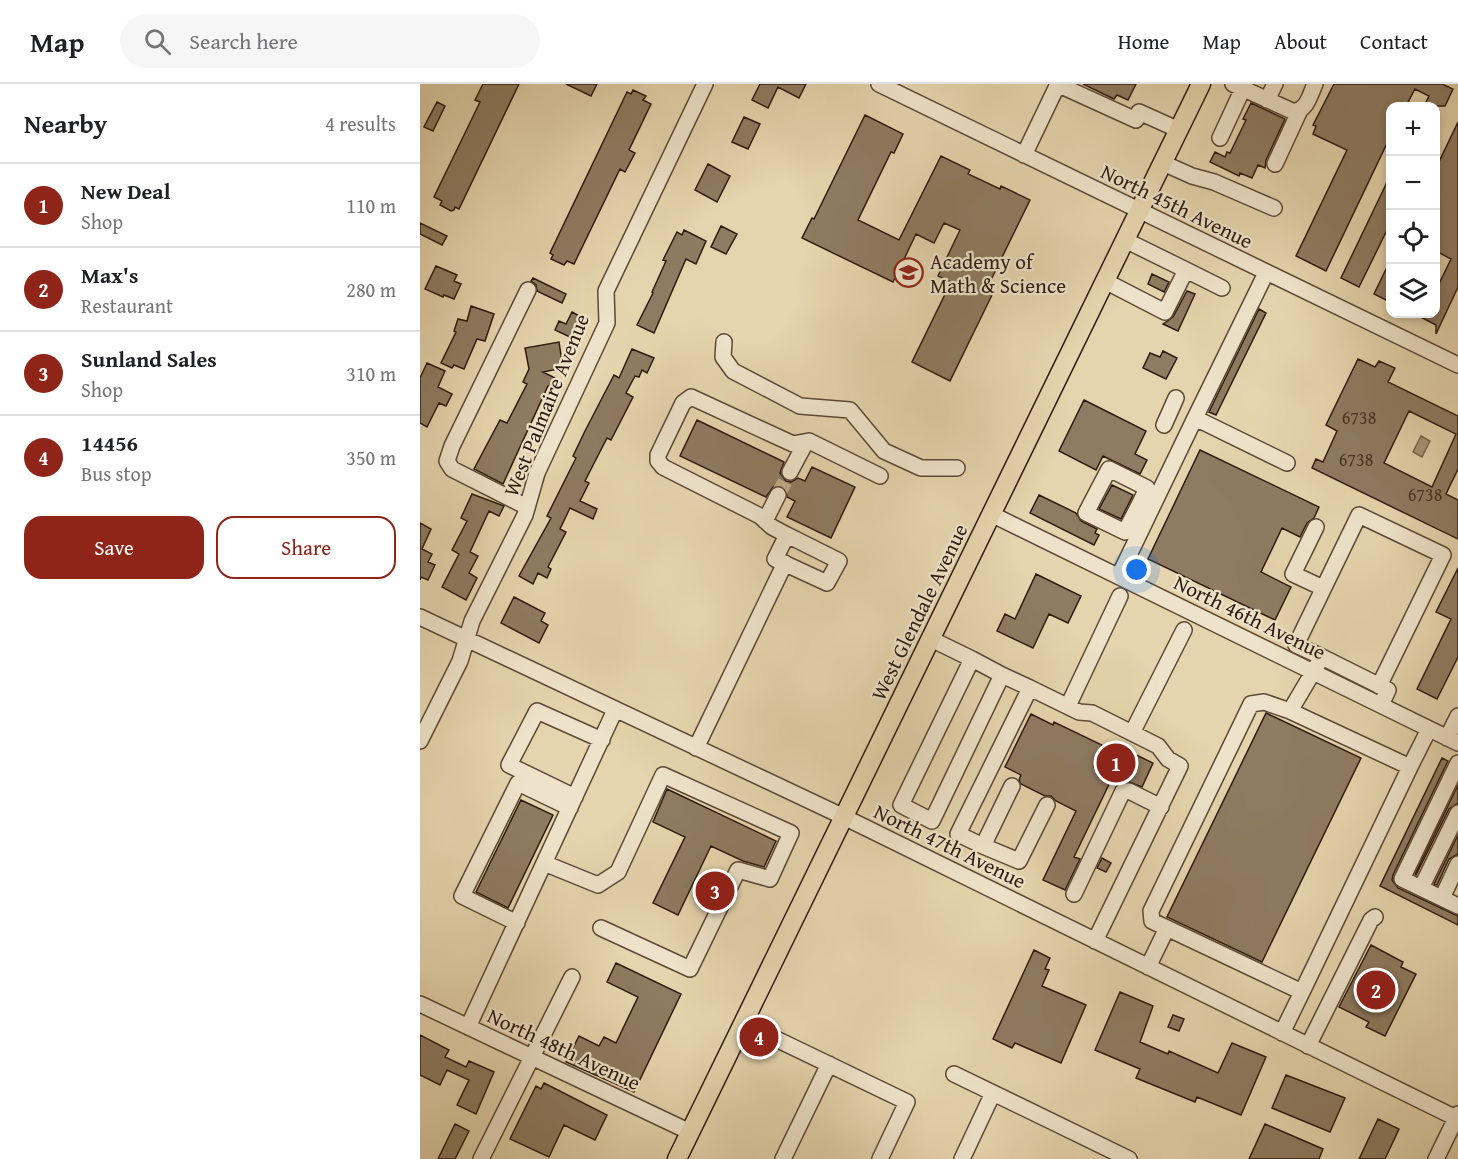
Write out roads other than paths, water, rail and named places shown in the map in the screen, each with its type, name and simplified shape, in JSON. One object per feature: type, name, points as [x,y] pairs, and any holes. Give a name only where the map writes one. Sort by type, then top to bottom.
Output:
[{"type":"main road","name":"West Glendale Avenue","points":[[677,1159],[1201,84]]},
{"type":"street","name":"West Palmaire Avenue","points":[[420,741],[460,661],[472,621],[527,507],[537,473],[607,323],[606,291],[705,84]]},
{"type":"street","name":"North 45th Avenue","points":[[879,84],[1458,365]]},
{"type":"street","points":[[1024,155],[1058,84],[1136,120],[1139,112],[1179,130]]},
{"type":"street","points":[[1267,100],[1275,84]]},
{"type":"street","points":[[1275,164],[1315,84]]},
{"type":"street","points":[[1220,138],[1240,86],[1267,100],[1299,112]]},
{"type":"street","points":[[1163,163],[1274,208]]},
{"type":"street","points":[[1125,240],[1222,288]]},
{"type":"street","points":[[1105,281],[1165,312],[1186,270]]},
{"type":"street","points":[[1119,576],[1146,504],[1195,418],[1266,273]]},
{"type":"street","points":[[527,507],[452,469],[447,461],[452,446],[528,290]]},
{"type":"street","points":[[724,342],[723,357],[733,371],[800,406],[850,410],[884,452],[921,468],[957,468]]},
{"type":"street","points":[[787,535],[775,559],[827,584],[839,561],[787,535],[760,516],[663,467],[658,461],[658,455],[683,403],[691,397],[793,444],[809,441],[880,476]]},
{"type":"street","points":[[1164,425],[1176,398]]},
{"type":"street","points":[[1195,418],[1287,463]]},
{"type":"street","points":[[790,472],[806,442]]},
{"type":"street","points":[[765,521],[778,495]]},
{"type":"street","name":"North 46th Avenue","points":[[991,514],[1453,740]]},
{"type":"street","points":[[1379,686],[1443,555],[1359,514],[1296,645],[1322,657],[1379,686],[1388,690],[1381,705]]},
{"type":"street","points":[[1316,527],[1293,574],[1323,588]]},
{"type":"street","points":[[696,748],[785,563]]},
{"type":"street","points":[[1068,706],[1120,596]]},
{"type":"street","name":"North 47th Avenue","points":[[420,617],[844,817],[1457,1117]]},
{"type":"street","points":[[1132,733],[1184,630]]},
{"type":"street","points":[[931,639],[1002,675],[1082,712],[1092,713],[1158,746],[1168,759],[1180,766],[1095,941]]},
{"type":"street","points":[[1290,711],[1322,657]]},
{"type":"street","points":[[972,659],[901,805],[1018,861],[1047,805]]},
{"type":"street","points":[[932,821],[1002,675]]},
{"type":"street","points":[[958,834],[1030,688]]},
{"type":"street","points":[[1302,992],[1152,921],[1151,910],[1242,720],[1251,704],[1264,702],[1290,711],[1410,767]]},
{"type":"street","points":[[468,1027],[615,710]]},
{"type":"street","points":[[573,803],[509,765],[537,711],[602,740]]},
{"type":"street","points":[[1453,740],[1458,716]]},
{"type":"street","points":[[1282,1033],[1429,729]]},
{"type":"street","points":[[1458,763],[1402,879],[1458,906]]},
{"type":"street","points":[[544,863],[598,885],[618,872],[663,775],[791,833],[770,879],[738,870],[690,969],[601,928]]},
{"type":"street","points":[[517,923],[462,896],[518,783],[573,803]]},
{"type":"street","points":[[983,846],[1012,786]]},
{"type":"street","points":[[1074,894],[1123,791],[1129,791],[1161,807]]},
{"type":"street","points":[[1421,888],[1458,813]]},
{"type":"street","points":[[1442,898],[1458,864]]},
{"type":"street","points":[[1308,1046],[1371,920],[1375,917]]},
{"type":"street","points":[[1148,967],[1167,928]]},
{"type":"street","points":[[482,1159],[572,977]]},
{"type":"street","name":"North 48th Avenue","points":[[420,1004],[690,1132]]},
{"type":"street","points":[[743,1023],[907,1102],[880,1159]]},
{"type":"street","points":[[783,1159],[829,1065]]},
{"type":"street","points":[[954,1074],[1129,1159]]},
{"type":"street","points":[[962,1159],[993,1093]]},
{"type":"street","points":[[1436,1159],[1457,1117]]},
{"type":"tunnel","points":[[778,495],[790,472]]},
{"type":"place","name":"Academy of Math & Science","points":[[909,273]]},
{"type":"place","name":"New Deal","points":[[1116,763]]},
{"type":"place","name":"Sunland Sales","points":[[715,891]]},
{"type":"place","name":"Max's","points":[[1376,990]]},
{"type":"place","name":"14456","points":[[759,1037]]}]
